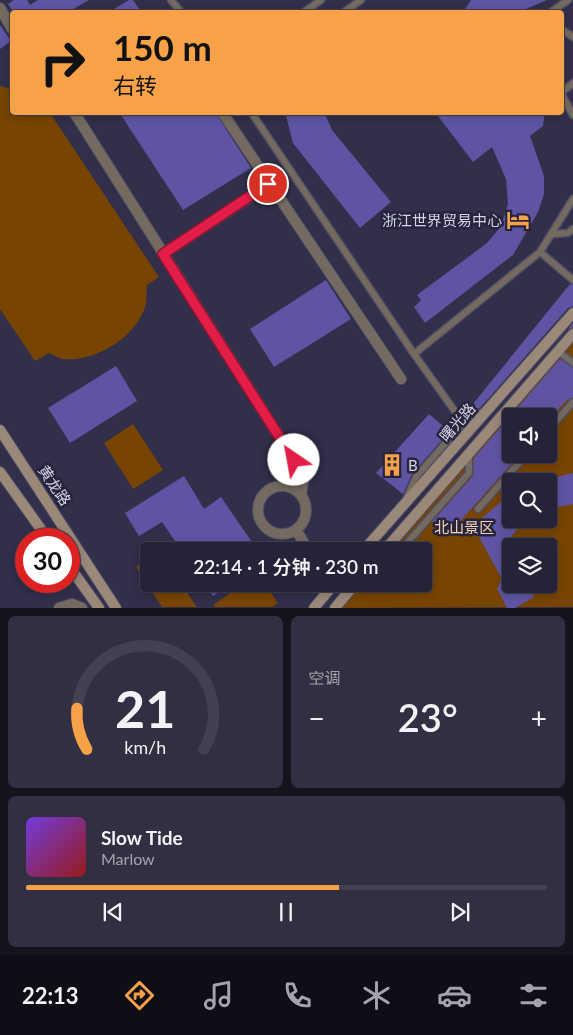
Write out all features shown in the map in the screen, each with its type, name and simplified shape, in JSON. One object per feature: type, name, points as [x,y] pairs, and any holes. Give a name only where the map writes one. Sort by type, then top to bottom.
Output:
[{"type":"main road","name":"曙光路","points":[[371,542],[403,506],[466,427],[486,412],[573,314]]},
{"type":"main road","name":"曙光路","points":[[392,542],[558,351],[571,339]]},
{"type":"main road","name":"黄龙路","points":[[0,430],[116,608]]},
{"type":"main road","points":[[0,472],[40,528]]},
{"type":"main road","points":[[80,582],[98,608]]},
{"type":"main road","points":[[314,608],[327,592]]},
{"type":"main road","points":[[335,608],[349,592]]},
{"type":"street","points":[[0,8],[10,26]]},
{"type":"street","points":[[76,115],[304,476],[301,496]]},
{"type":"street","points":[[224,115],[268,184],[401,379]]},
{"type":"street","points":[[163,254],[268,184]]},
{"type":"street","points":[[288,487],[301,496],[305,502],[305,518],[296,530],[280,534],[266,528],[259,515],[259,507],[261,499],[272,488],[288,487]]},
{"type":"street","points":[[296,530],[303,542]]},
{"type":"street","points":[[59,608],[77,606]]},
{"type":"lane","points":[[171,0],[179,10]]},
{"type":"lane","points":[[307,10],[321,0]]},
{"type":"lane","points":[[347,10],[361,0]]},
{"type":"lane","points":[[554,10],[568,0]]},
{"type":"lane","points":[[564,98],[573,115]]},
{"type":"lane","points":[[253,115],[414,354],[466,427]]},
{"type":"lane","points":[[414,354],[540,252],[553,234],[573,199]]},
{"type":"lane","points":[[553,234],[568,232],[573,229]]},
{"type":"lane","points":[[540,252],[573,280]]},
{"type":"lane","points":[[558,351],[573,363]]},
{"type":"lane","points":[[557,420],[573,402]]},
{"type":"lane","points":[[408,542],[469,473],[469,453]]},
{"type":"lane","points":[[478,509],[519,463]]},
{"type":"green space","points":[[0,86],[10,88],[10,115],[51,115],[159,277],[147,285],[146,304],[134,327],[114,345],[88,357],[63,359],[49,353],[35,361],[0,309]]},
{"type":"green space","name":"北山景区","points":[[573,325],[573,607],[328,608],[342,592],[432,592],[432,542],[385,542]]},
{"type":"green space","points":[[133,424],[163,470],[133,489],[104,443]]},
{"type":"green space","points":[[140,564],[140,573],[136,567]]},
{"type":"green space","points":[[152,592],[187,592],[197,607],[162,607]]},
{"type":"green space","points":[[232,592],[270,592],[278,603],[272,607],[215,607],[213,605]]},
{"type":"building","points":[[14,0],[27,0],[30,5],[38,0],[89,0],[72,10],[12,10],[8,4]]},
{"type":"building","points":[[129,0],[133,0],[140,10],[112,10]]},
{"type":"building","points":[[471,0],[547,0],[524,10],[464,10]]},
{"type":"building","points":[[0,25],[10,42],[0,49]]},
{"type":"building","points":[[121,115],[217,115],[251,168],[183,210]]},
{"type":"building","points":[[286,115],[325,115],[332,130],[391,202],[360,228],[293,143]]},
{"type":"building","name":"浙江世界贸易中心","points":[[437,115],[545,115],[543,126],[530,136],[544,176],[544,194],[538,212],[513,255],[425,323],[414,307],[421,300],[417,295],[487,243],[501,226],[508,204],[506,179],[492,147],[473,162]]},
{"type":"building","points":[[326,280],[351,319],[274,367],[250,329]]},
{"type":"building","points":[[570,284],[573,285],[573,306],[568,308],[480,408],[468,410]]},
{"type":"building","points":[[573,323],[573,327],[568,329],[414,506]]},
{"type":"building","points":[[560,359],[573,368],[573,397],[557,411],[557,408],[517,408]]},
{"type":"building","points":[[116,366],[137,401],[70,443],[48,408]]},
{"type":"building","points":[[429,414],[449,431],[457,423],[412,474],[403,494],[376,473]]},
{"type":"building","points":[[502,426],[502,463],[512,463],[447,536],[432,522],[473,476],[474,458]]},
{"type":"building","points":[[573,473],[573,504],[557,507],[557,477]]},
{"type":"building","points":[[184,476],[204,509],[221,497],[252,542],[176,542],[162,522],[139,536],[125,513]]},
{"type":"building","points":[[502,501],[502,528],[518,528],[510,538],[502,538],[502,579],[473,526]]},
{"type":"building","points":[[502,579],[502,593],[532,593],[534,597],[515,608],[507,608],[497,589]]},
{"type":"building","points":[[210,592],[219,592],[213,596]]},
{"type":"place","name":"浙江世界贸易中心","points":[[518,220]]},
{"type":"place","name":"B","points":[[392,465]]},
{"type":"route","points":[[268,184],[163,254],[294,460]]}]
